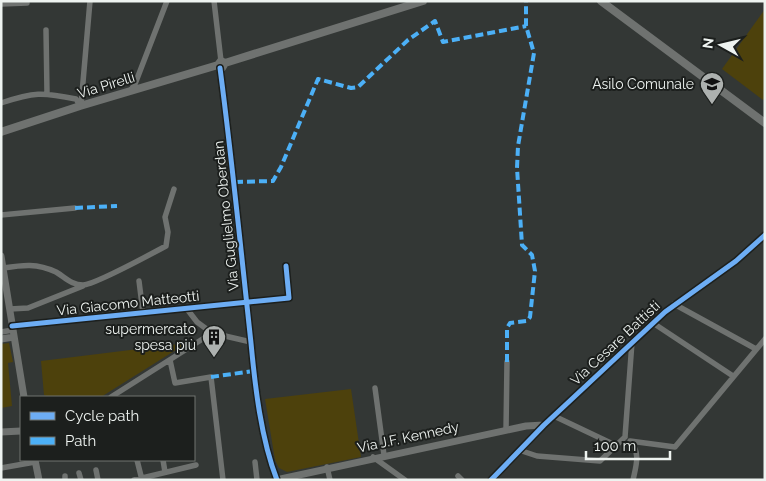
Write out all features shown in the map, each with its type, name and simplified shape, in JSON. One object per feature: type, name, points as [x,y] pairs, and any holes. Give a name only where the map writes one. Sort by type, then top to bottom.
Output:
[{"type":"main road","name":"Via Pirelli","points":[[1,132],[423,1]]},
{"type":"main road","points":[[601,1],[765,123]]},
{"type":"street","points":[[80,106],[90,1]]},
{"type":"street","points":[[130,91],[136,84],[167,1]]},
{"type":"street","name":"Via Guglielmo Oberdan","points":[[214,1],[258,399],[271,464],[277,480]]},
{"type":"street","points":[[1,4],[27,3]]},
{"type":"street","points":[[46,30],[47,93]]},
{"type":"street","points":[[1,103],[30,94],[47,93],[76,99],[80,106]]},
{"type":"street","points":[[10,309],[28,308],[84,285],[166,246],[168,232],[165,217],[174,189]]},
{"type":"street","points":[[1,215],[75,208]]},
{"type":"street","name":"Via Cesare Battisti","points":[[491,480],[544,424],[674,304],[736,261],[765,235]]},
{"type":"street","points":[[1,256],[24,396]]},
{"type":"street","points":[[3,272],[28,264],[37,265],[56,272],[72,283],[84,285]]},
{"type":"street","name":"Via Giacomo Matteotti","points":[[1,332],[143,313],[289,298],[286,266]]},
{"type":"street","points":[[139,281],[143,313]]},
{"type":"street","points":[[674,304],[756,349]]},
{"type":"street","points":[[187,309],[197,322],[212,333],[251,342]]},
{"type":"street","points":[[653,323],[734,376]]},
{"type":"street","points":[[1,339],[13,331]]},
{"type":"street","points":[[113,396],[212,333]]},
{"type":"street","points":[[519,450],[537,456],[600,460],[615,444],[627,439],[676,447],[765,338]]},
{"type":"street","points":[[632,342],[627,439],[636,449],[637,464],[633,480]]},
{"type":"street","points":[[170,360],[174,383],[211,377],[223,480]]},
{"type":"street","points":[[506,430],[507,362]]},
{"type":"street","points":[[375,388],[384,455]]},
{"type":"street","points":[[554,416],[615,444]]},
{"type":"street","name":"Via J.F. Kennedy","points":[[277,480],[373,457],[544,424]]},
{"type":"street","points":[[1,432],[20,431]]},
{"type":"street","points":[[373,457],[405,480]]},
{"type":"street","points":[[1,468],[35,461],[39,480]]},
{"type":"street","points":[[137,461],[142,479]]},
{"type":"street","points":[[162,461],[165,472]]},
{"type":"street","points":[[255,462],[257,480]]},
{"type":"street","points":[[134,480],[196,465]]},
{"type":"street","points":[[327,467],[330,480]]},
{"type":"street","points":[[96,470],[98,480]]},
{"type":"street","points":[[79,473],[81,480]]},
{"type":"shaded area","points":[[765,9],[765,98],[763,100],[722,69]]},
{"type":"shaded area","points":[[9,343],[13,362],[8,363],[12,406],[1,408],[1,365],[3,364],[1,364],[1,344]]},
{"type":"shaded area","points":[[187,343],[103,396],[44,395],[41,361]]},
{"type":"shaded area","points":[[351,389],[361,457],[287,472],[279,468],[275,460],[265,399]]},
{"type":"marked path","points":[[507,362],[507,328],[510,323],[527,321],[530,317],[535,271],[532,255],[522,245],[517,168],[518,146],[534,53],[526,26],[526,1]]},
{"type":"marked path","points":[[235,182],[273,181],[281,167],[318,79],[351,88],[358,87],[408,40],[435,21],[443,42],[526,26]]},
{"type":"marked path","points":[[75,208],[117,206]]},
{"type":"marked path","points":[[211,377],[253,371]]},
{"type":"cycle path","points":[[220,68],[257,394],[263,430],[277,480]]},
{"type":"cycle path","points":[[491,480],[544,425],[665,312],[736,261],[765,235]]},
{"type":"cycle path","points":[[12,326],[289,298],[286,266]]},
{"type":"place","name":"Asilo Comunale","points":[[712,105]]},
{"type":"place","name":"supermercato spesa più","points":[[214,358]]}]
